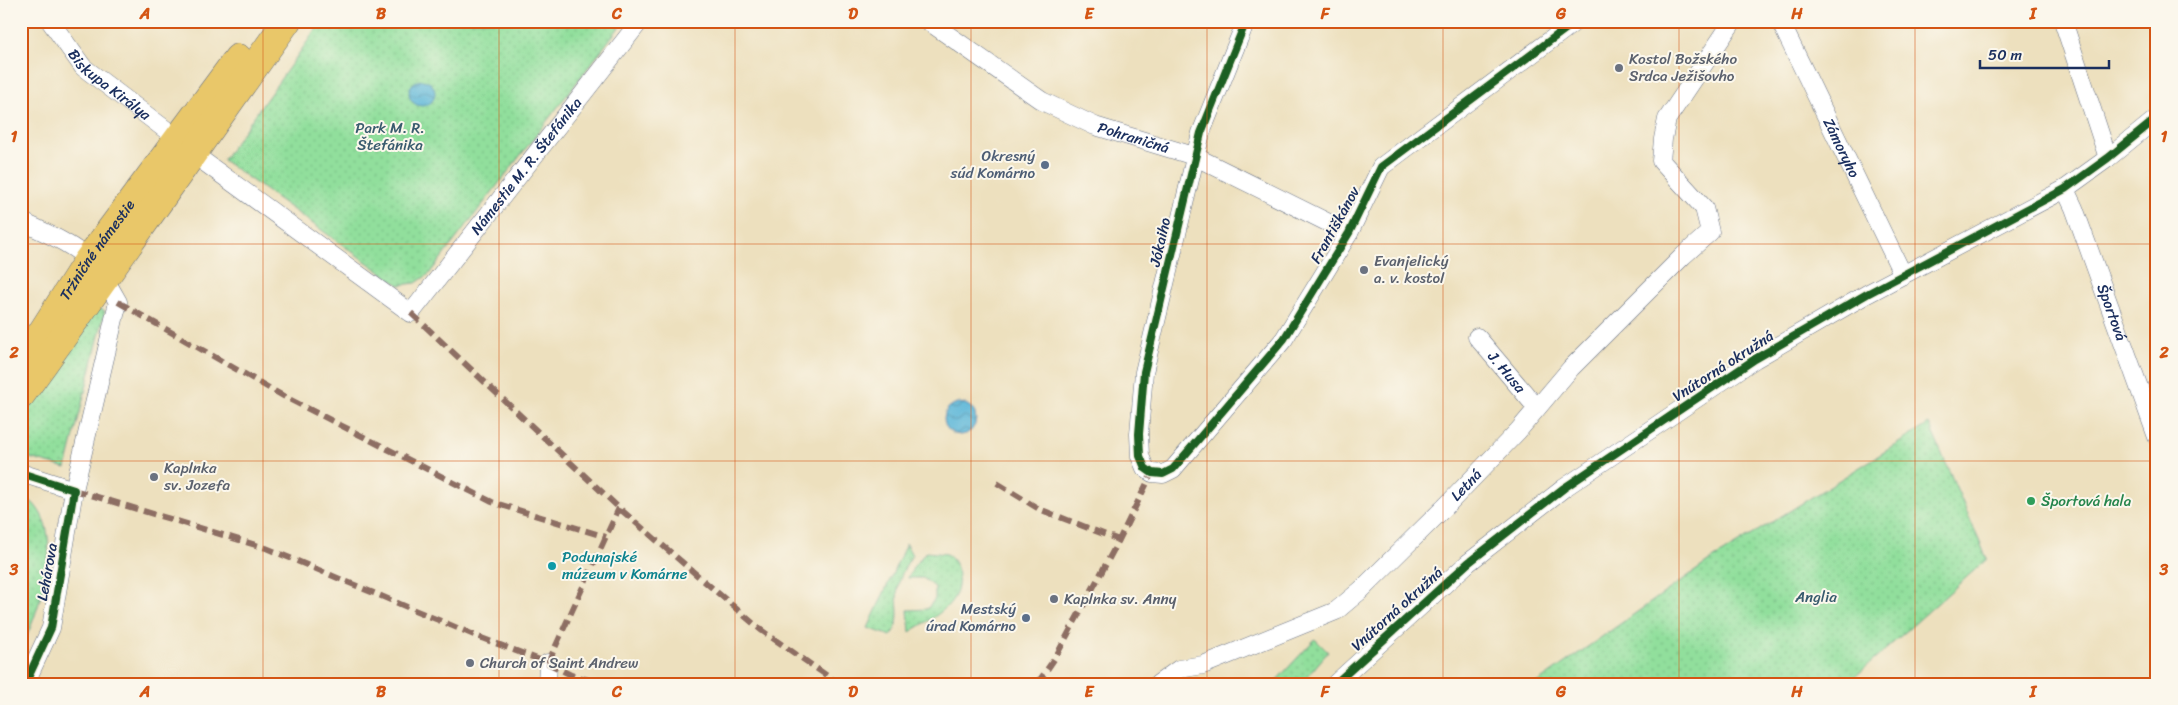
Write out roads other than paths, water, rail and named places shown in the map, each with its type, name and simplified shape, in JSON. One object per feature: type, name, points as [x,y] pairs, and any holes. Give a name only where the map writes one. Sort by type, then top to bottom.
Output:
[{"type":"main road","points":[[185,146],[265,21]]},
{"type":"main road","points":[[185,146],[288,21]]},
{"type":"main road","name":"Tržničné námestie","points":[[21,395],[104,280],[185,146]]},
{"type":"main road","name":"Tržničné námestie","points":[[21,365],[104,280]]},
{"type":"street","name":"Biskupa Királya","points":[[50,21],[83,67],[185,146],[412,313]]},
{"type":"street","name":"Námestie M. R. Štefánika","points":[[412,313],[640,21]]},
{"type":"street","name":"Pohraničná","points":[[928,21],[1042,101],[1095,126],[1194,156],[1349,234]]},
{"type":"street","name":"Jókaiho","points":[[1152,473],[1145,468],[1140,456],[1138,434],[1144,372],[1194,156],[1201,133],[1246,21]]},
{"type":"street","name":"Františkánov","points":[[1152,473],[1163,474],[1173,469],[1284,339],[1349,234],[1381,167],[1576,21]]},
{"type":"street","name":"Letná","points":[[1158,684],[1179,669],[1203,665],[1336,611],[1361,590],[1447,505],[1518,431],[1571,368],[1710,232],[1704,208],[1661,162],[1663,139],[1667,119],[1733,21]]},
{"type":"street","name":"Zámoryho","points":[[1780,21],[1903,276]]},
{"type":"street","points":[[2064,21],[2108,158]]},
{"type":"street","name":"Vnútorná okružná","points":[[1336,684],[1468,563],[1564,488],[1755,359],[1867,294],[2065,190],[2157,118]]},
{"type":"street","name":"Športová","points":[[2065,190],[2074,208],[2157,437]]},
{"type":"street","points":[[21,221],[77,251],[104,280]]},
{"type":"street","name":"Tržničné námestie","points":[[74,490],[104,280]]},
{"type":"street","name":"J. Husa","points":[[1477,337],[1536,408]]},
{"type":"street","points":[[21,473],[74,490]]},
{"type":"street","name":"Lehárova","points":[[25,684],[52,628],[74,490]]},
{"type":"street","points":[[547,684],[548,663]]},
{"type":"water","points":[[422,80],[431,84],[435,93],[431,102],[422,106],[413,102],[409,93],[413,84]]},
{"type":"water","points":[[960,403],[966,404],[971,408],[975,413],[975,425],[971,430],[966,434],[960,435],[954,434],[949,430],[945,425],[944,419],[945,413],[949,408],[954,404]]},
{"type":"place","name":"Kostol Božského Srdca Ježišovho","points":[[1619,68]]},
{"type":"place","name":"Okresný súd Komárno","points":[[1045,165]]},
{"type":"place","name":"Evanjelický a. v. kostol","points":[[1364,270]]},
{"type":"place","name":"Kaplnka sv. Jozefa","points":[[154,477]]},
{"type":"place","name":"Športová hala","points":[[2031,501]]},
{"type":"place","name":"Podunajské múzeum v Komárne","points":[[552,566]]},
{"type":"place","name":"Kaplnka sv. Anny","points":[[1054,599]]},
{"type":"place","name":"Mestský úrad Komárno","points":[[1026,618]]},
{"type":"place","name":"Church of Saint Andrew","points":[[470,663]]},
{"type":"park label","name":"Park M. R. Štefánika","points":[[390,136]]},
{"type":"park label","name":"Anglia","points":[[1816,597]]}]
